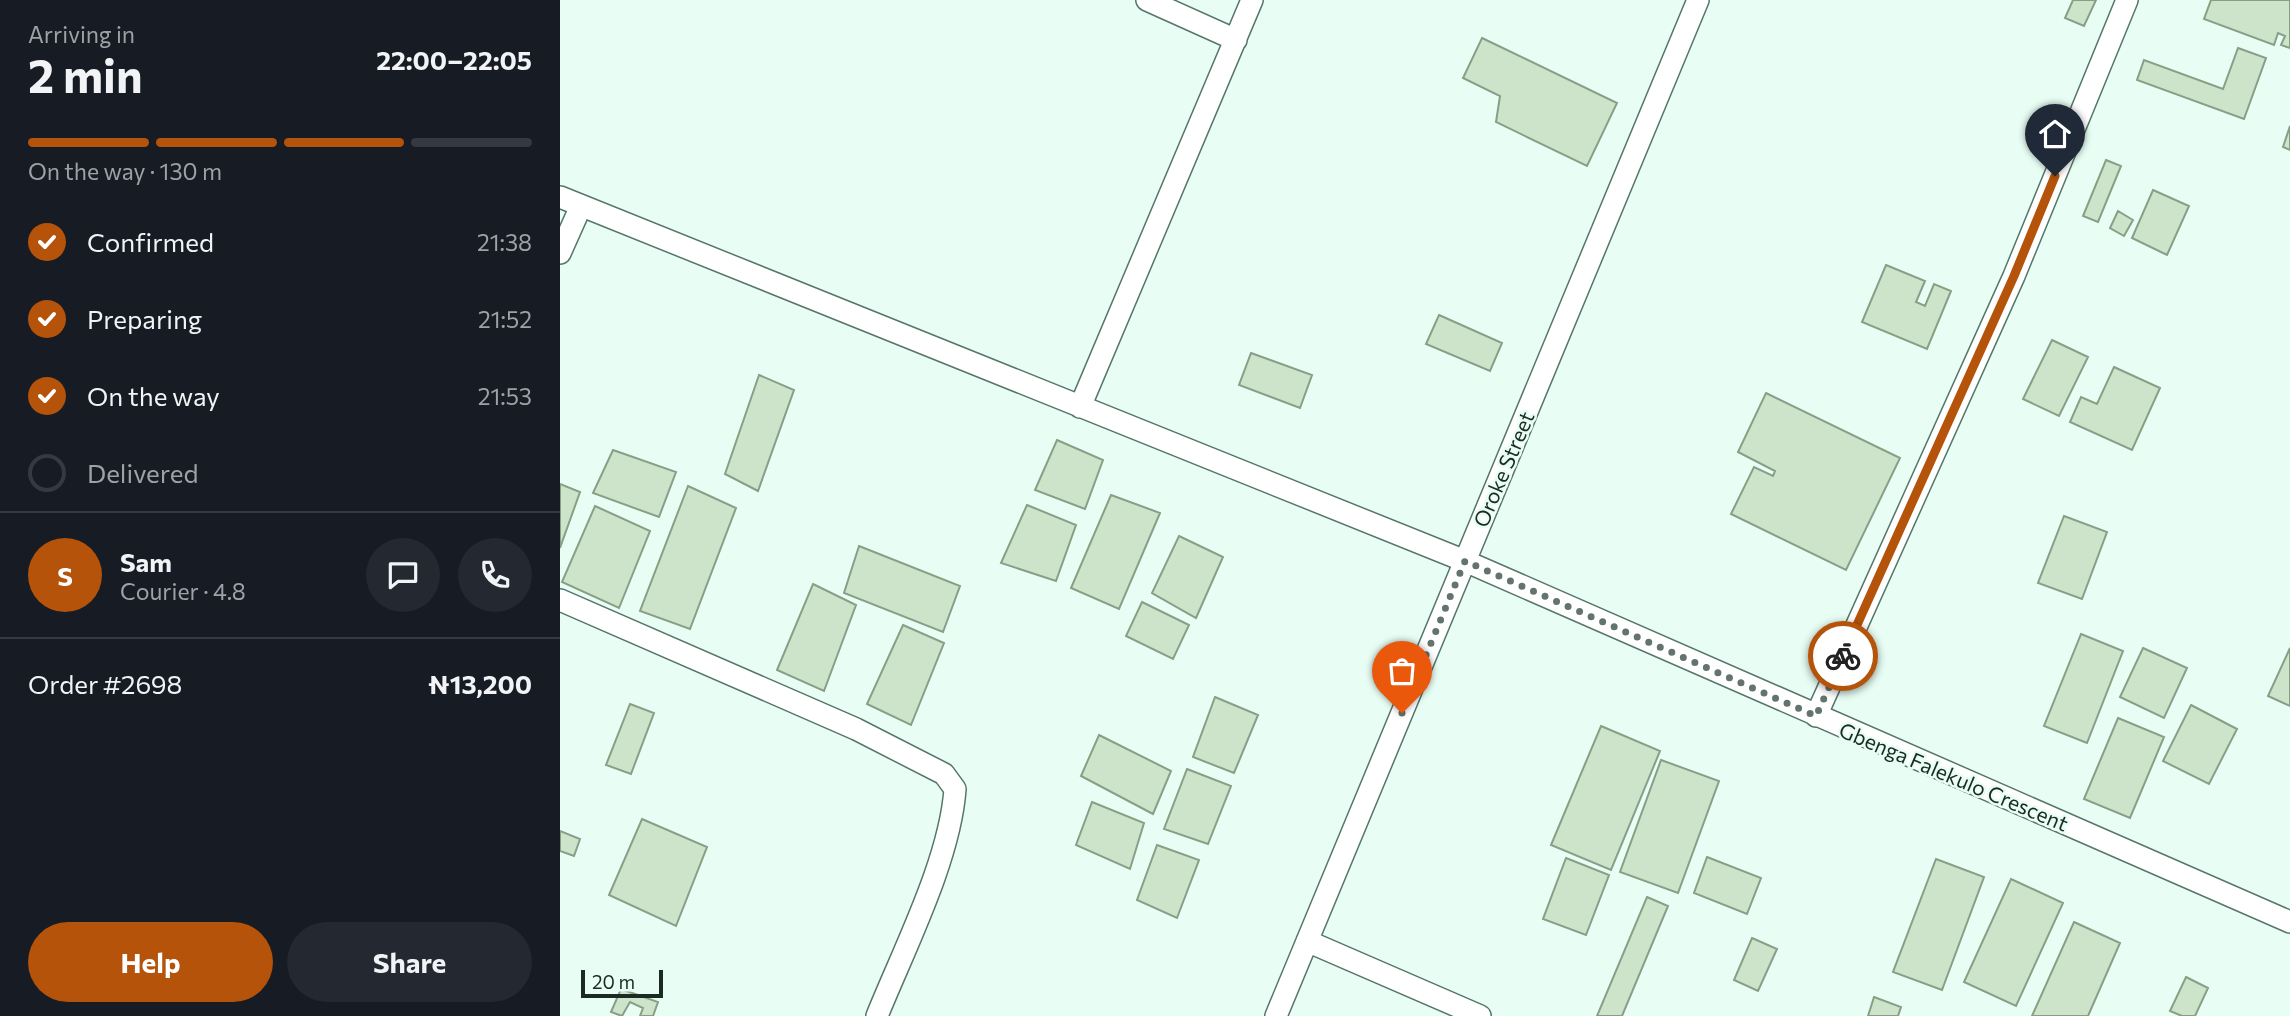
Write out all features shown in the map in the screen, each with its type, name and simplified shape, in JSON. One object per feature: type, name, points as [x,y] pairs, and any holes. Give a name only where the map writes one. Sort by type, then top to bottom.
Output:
[{"type":"street","points":[[1147,0],[1236,40]]},
{"type":"street","points":[[1080,407],[1252,0]]},
{"type":"street","name":"Oroke Street","points":[[1276,1016],[1698,0]]},
{"type":"street","points":[[1816,716],[2014,276],[2127,0]]},
{"type":"street","name":"Gbenga Falekulo Crescent","points":[[560,197],[1465,561],[1816,716],[2289,918]]},
{"type":"street","points":[[560,253],[581,206]]},
{"type":"street","points":[[560,600],[856,729],[944,774],[956,789],[950,821],[925,896],[877,1016]]},
{"type":"street","points":[[1307,941],[1480,1016]]},
{"type":"building","points":[[2073,0],[2096,0],[2084,26],[2065,18]]},
{"type":"building","points":[[2211,0],[2290,0],[2290,48],[2281,45],[2285,36],[2278,33],[2274,45],[2204,19]]},
{"type":"building","points":[[1482,38],[1617,103],[1587,166],[1496,122],[1500,96],[1463,78]]},
{"type":"building","points":[[2238,48],[2266,58],[2244,119],[2137,80],[2144,60],[2223,89]]},
{"type":"building","points":[[2290,126],[2290,150],[2283,147]]},
{"type":"building","points":[[2106,160],[2121,166],[2098,222],[2083,216]]},
{"type":"building","points":[[2153,190],[2189,206],[2167,255],[2132,238]]},
{"type":"building","points":[[2118,211],[2133,220],[2124,236],[2110,228]]},
{"type":"building","points":[[1886,265],[1925,281],[1916,302],[1925,306],[1934,284],[1951,291],[1927,349],[1862,322]]},
{"type":"building","points":[[1439,315],[1502,343],[1490,371],[1426,344]]},
{"type":"building","points":[[2052,340],[2088,357],[2059,416],[2023,399]]},
{"type":"building","points":[[1251,353],[1312,375],[1300,408],[1239,385]]},
{"type":"building","points":[[2114,367],[2160,388],[2132,450],[2070,422],[2081,397],[2097,404]]},
{"type":"building","points":[[759,375],[794,390],[758,491],[725,474]]},
{"type":"building","points":[[1766,393],[1900,458],[1846,570],[1731,514],[1754,467],[1773,476],[1775,471],[1738,452]]},
{"type":"building","points":[[1057,440],[1103,460],[1085,509],[1035,490]]},
{"type":"building","points":[[613,450],[676,472],[659,517],[593,493]]},
{"type":"building","points":[[560,484],[580,492],[560,548]]},
{"type":"building","points":[[688,486],[736,508],[690,629],[640,611]]},
{"type":"building","points":[[1111,495],[1160,513],[1119,609],[1071,588]]},
{"type":"building","points":[[1027,505],[1076,525],[1056,581],[1001,563]]},
{"type":"building","points":[[595,506],[650,531],[619,608],[562,582]]},
{"type":"building","points":[[2064,516],[2107,532],[2082,599],[2038,583]]},
{"type":"building","points":[[1179,536],[1223,557],[1196,618],[1152,593]]},
{"type":"building","points":[[859,546],[960,586],[943,632],[844,593]]},
{"type":"building","points":[[813,584],[856,605],[824,691],[777,670]]},
{"type":"building","points":[[1142,602],[1189,625],[1173,659],[1126,636]]},
{"type":"building","points":[[903,625],[944,643],[911,725],[867,704]]},
{"type":"building","points":[[2081,634],[2123,651],[2087,743],[2044,726]]},
{"type":"building","points":[[2143,648],[2187,668],[2164,718],[2120,697]]},
{"type":"building","points":[[2290,648],[2290,706],[2268,696]]},
{"type":"building","points":[[1215,697],[1258,715],[1234,773],[1193,757]]},
{"type":"building","points":[[630,704],[654,713],[631,774],[606,765]]},
{"type":"building","points":[[2191,705],[2237,729],[2209,784],[2163,761]]},
{"type":"building","points":[[2118,718],[2164,737],[2130,818],[2084,799]]},
{"type":"building","points":[[1601,726],[1660,751],[1611,870],[1551,845]]},
{"type":"building","points":[[1099,735],[1171,771],[1153,814],[1081,776]]},
{"type":"building","points":[[1661,760],[1719,781],[1678,893],[1620,872]]},
{"type":"building","points":[[1187,769],[1231,786],[1208,844],[1164,829]]},
{"type":"building","points":[[1092,802],[1144,823],[1130,869],[1076,845]]},
{"type":"building","points":[[642,819],[707,847],[676,926],[609,895]]},
{"type":"building","points":[[560,831],[580,839],[574,856],[560,851]]},
{"type":"building","points":[[1157,845],[1199,860],[1177,918],[1137,900]]},
{"type":"building","points":[[1707,857],[1761,878],[1747,914],[1694,893]]},
{"type":"building","points":[[1566,858],[1609,875],[1586,935],[1543,919]]},
{"type":"building","points":[[1936,859],[1984,877],[1942,990],[1893,972]]},
{"type":"building","points":[[2011,879],[2063,903],[2016,1006],[1964,982]]},
{"type":"building","points":[[1647,897],[1668,906],[1622,1016],[1597,1016]]},
{"type":"building","points":[[2074,922],[2120,943],[2088,1016],[2032,1016]]},
{"type":"building","points":[[1752,938],[1777,949],[1758,991],[1734,980]]},
{"type":"building","points":[[2186,977],[2208,988],[2195,1016],[2182,1016],[2170,1011]]},
{"type":"building","points":[[621,989],[658,1002],[653,1016],[640,1016],[643,1008],[630,1002],[622,1016],[611,1012]]},
{"type":"building","points":[[1874,997],[1901,1007],[1898,1016],[1868,1016]]},
{"type":"way so far","points":[[1402,713],[1465,561],[1816,716],[1843,656]]},
{"type":"route","points":[[1843,656],[2014,276],[2055,176]]}]
